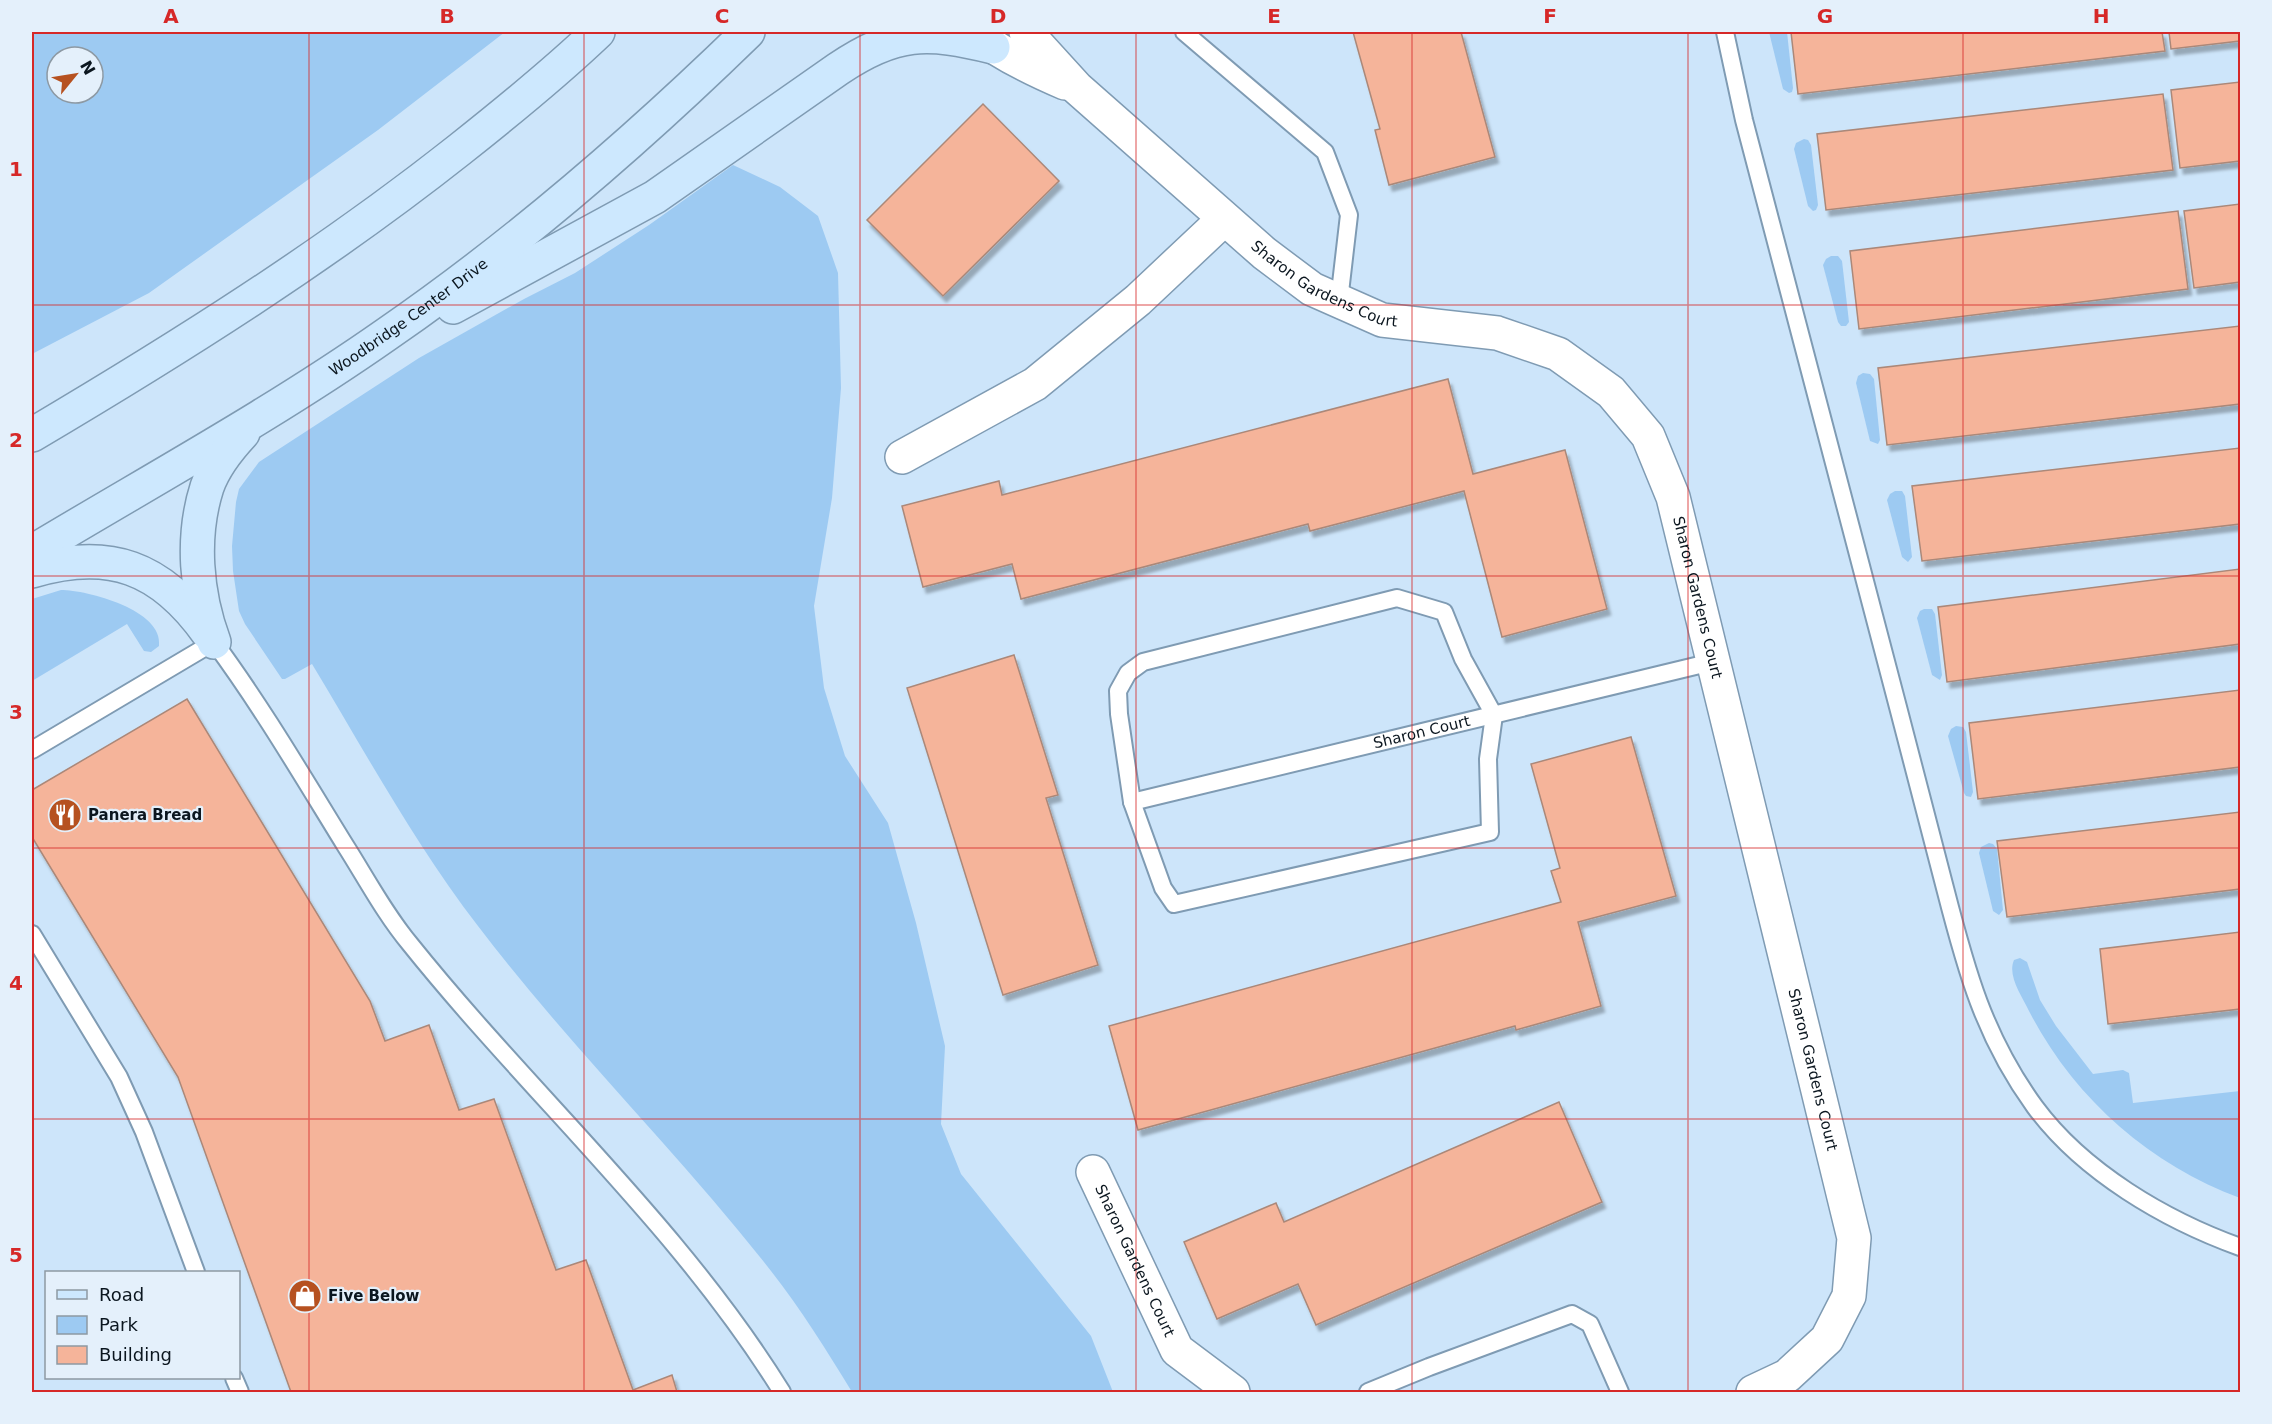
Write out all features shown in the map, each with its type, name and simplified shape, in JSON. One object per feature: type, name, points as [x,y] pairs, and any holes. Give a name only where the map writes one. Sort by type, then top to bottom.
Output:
[{"type":"street","points":[[32,435],[228,315],[349,232],[481,132],[598,32]]},
{"type":"street","name":"Woodbridge Center Drive","points":[[32,552],[261,415],[395,329],[510,244],[621,150],[748,32]]},
{"type":"street","name":"Sharon Gardens Court","points":[[1026,32],[1077,88],[1224,219],[1287,272],[1312,289],[1382,320],[1497,333],[1558,354],[1611,392],[1648,436],[1673,497],[1854,1238],[1849,1296],[1827,1339],[1787,1376],[1753,1392]]},
{"type":"street","points":[[322,377],[655,197],[866,51],[898,39],[916,36],[983,39]]},
{"type":"street","name":"Sharon Gardens Court","points":[[983,39],[1016,61],[1077,88]]},
{"type":"street","points":[[902,457],[1035,384],[1138,300],[1224,219]]},
{"type":"street","points":[[214,642],[202,603],[199,582],[198,559],[202,508],[208,485],[219,463],[236,440],[261,415]]},
{"type":"street","points":[[32,571],[66,563],[88,561],[127,567],[144,574],[173,594],[201,624],[214,642]]},
{"type":"street","name":"Sharon Gardens Court","points":[[1093,1172],[1178,1350],[1233,1392]]},
{"type":"lane","points":[[1184,32],[1325,152],[1349,215],[1339,301]]},
{"type":"lane","points":[[1725,32],[1747,130],[1928,826],[1975,996],[1995,1043],[2008,1065],[2036,1108],[2054,1129],[2110,1179],[2157,1210],[2205,1234],[2241,1247]]},
{"type":"lane","points":[[1397,598],[1444,612],[1463,659],[1494,715],[1488,759],[1490,832],[1173,904],[1163,888],[1132,802],[1118,691],[1128,673],[1143,662],[1397,598]]},
{"type":"lane","points":[[32,750],[214,642],[245,684],[380,902],[407,941],[676,1249],[756,1350],[782,1392]]},
{"type":"lane","name":"Sharon Court","points":[[1132,802],[1712,662]]},
{"type":"lane","points":[[32,933],[118,1077],[144,1132],[196,1271]]},
{"type":"lane","points":[[1368,1392],[1572,1314],[1590,1324],[1620,1392]]},
{"type":"green space","points":[[32,32],[505,32],[378,130],[149,293],[32,354]]},
{"type":"green space","points":[[1769,32],[1787,32],[1792,92],[1789,93],[1783,89]]},
{"type":"green space","points":[[1804,139],[1808,140],[1811,145],[1818,205],[1813,211],[1808,206],[1794,149],[1796,143]]},
{"type":"green space","points":[[733,165],[780,187],[818,216],[838,273],[841,388],[832,498],[814,606],[824,688],[845,756],[888,823],[916,923],[945,1046],[941,1124],[961,1174],[1091,1336],[1113,1392],[852,1392],[803,1315],[771,1271],[699,1184],[549,1014],[455,895],[371,764],[312,664],[282,679],[245,624],[239,611],[232,546],[236,502],[239,489],[259,462],[419,358],[575,273],[649,225]]},
{"type":"green space","points":[[1831,256],[1838,256],[1842,261],[1849,322],[1846,326],[1841,326],[1838,322],[1823,265]]},
{"type":"green space","points":[[1863,373],[1870,374],[1874,379],[1880,440],[1878,444],[1870,441],[1856,383],[1858,376]]},
{"type":"green space","points":[[1895,491],[1902,491],[1905,496],[1912,557],[1908,562],[1902,557],[1887,500]]},
{"type":"green space","points":[[61,590],[105,598],[137,612],[157,633],[159,646],[151,652],[144,651],[127,624],[32,681],[32,599]]},
{"type":"green space","points":[[1932,609],[1935,614],[1942,675],[1940,680],[1932,675],[1917,618],[1920,611]]},
{"type":"green space","points":[[1956,726],[1963,727],[1966,732],[1973,792],[1971,797],[1964,793],[1948,736],[1951,729]]},
{"type":"green space","points":[[1989,843],[1997,849],[2003,910],[1999,915],[1993,911],[1979,853],[1981,847]]},
{"type":"green space","points":[[2020,958],[2027,962],[2040,1000],[2056,1026],[2093,1074],[2123,1070],[2129,1073],[2133,1103],[2240,1091],[2240,1198],[2175,1167],[2145,1147],[2092,1099],[2047,1043],[2019,992],[2012,973],[2012,966],[2014,960]]},
{"type":"building","points":[[1353,32],[1461,32],[1495,157],[1389,185],[1375,130],[1380,129]]},
{"type":"building","points":[[1791,32],[2162,32],[2165,51],[1798,94]]},
{"type":"building","points":[[2169,32],[2240,32],[2240,41],[2171,49]]},
{"type":"building","points":[[2240,82],[2240,161],[2180,168],[2171,90]]},
{"type":"building","points":[[2163,94],[2173,170],[1826,210],[1817,134]]},
{"type":"building","points":[[983,104],[1059,181],[943,296],[867,220]]},
{"type":"building","points":[[2240,204],[2240,282],[2194,288],[2184,211]]},
{"type":"building","points":[[2178,211],[2188,289],[1859,329],[1850,251]]},
{"type":"building","points":[[2240,326],[2240,404],[1887,445],[1878,368]]},
{"type":"building","points":[[1448,379],[1473,474],[1565,450],[1607,609],[1502,637],[1464,491],[1310,531],[1308,524],[1021,599],[1012,564],[923,587],[902,506],[999,481],[1002,495]]},
{"type":"building","points":[[2240,448],[2240,524],[1922,561],[1912,486]]},
{"type":"building","points":[[2240,569],[2240,644],[1947,682],[1938,607]]},
{"type":"building","points":[[1014,655],[1058,795],[1046,798],[1098,965],[1003,995],[907,688]]},
{"type":"building","points":[[2240,690],[2240,767],[1978,799],[1969,723]]},
{"type":"building","points":[[187,699],[370,1001],[385,1041],[429,1025],[459,1110],[494,1099],[556,1270],[586,1260],[633,1390],[672,1375],[677,1392],[291,1392],[178,1077],[32,837],[32,790]]},
{"type":"building","points":[[1631,737],[1676,896],[1578,922],[1601,1006],[1516,1030],[1515,1026],[1138,1130],[1109,1026],[1561,902],[1551,871],[1560,868],[1531,764]]},
{"type":"building","points":[[2240,812],[2240,889],[2007,917],[1997,841]]},
{"type":"building","points":[[2240,932],[2240,1009],[2108,1024],[2100,949]]},
{"type":"building","points":[[1559,1102],[1602,1202],[1316,1325],[1298,1284],[1217,1319],[1184,1242],[1276,1203],[1284,1222]]},
{"type":"place","name":"Panera Bread","points":[[65,815]]},
{"type":"place","name":"Five Below","points":[[305,1296]]}]
